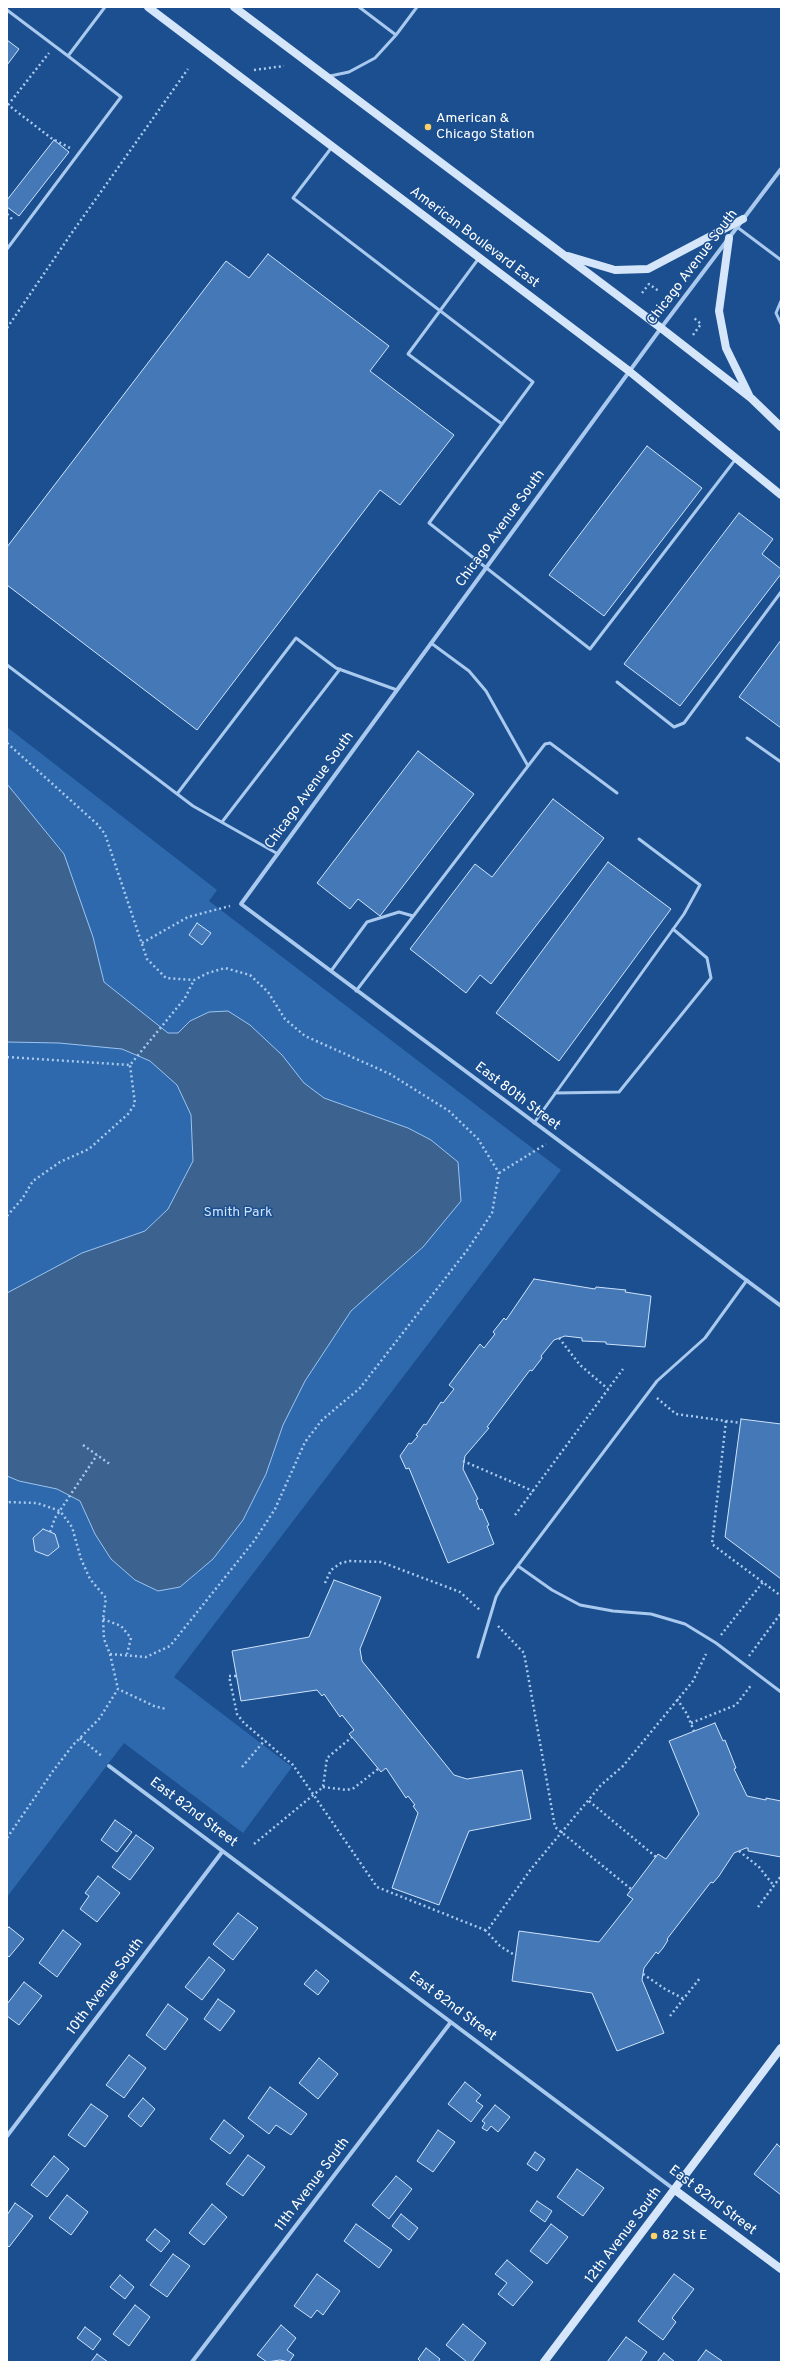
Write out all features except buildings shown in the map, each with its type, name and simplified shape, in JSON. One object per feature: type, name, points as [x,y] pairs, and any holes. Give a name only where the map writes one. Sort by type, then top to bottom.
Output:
[{"type":"main road","name":"American Boulevard East","points":[[148,7],[629,371],[781,495]]},
{"type":"main road","points":[[234,7],[660,328],[751,398],[781,427]]},
{"type":"main road","points":[[562,254],[615,270],[648,269],[743,219]]},
{"type":"main road","points":[[729,238],[719,311],[726,348],[751,398]]},
{"type":"main road","name":"12th Avenue South","points":[[544,2362],[781,2048]]},
{"type":"main road","name":"East 82nd Street","points":[[675,2190],[781,2269]]},
{"type":"street","name":"Chicago Avenue South","points":[[241,904],[660,328],[781,169]]},
{"type":"street","name":"East 80th Street","points":[[241,904],[553,1138],[781,1306]]},
{"type":"street","name":"East 82nd Street","points":[[108,1766],[675,2190]]},
{"type":"street","name":"10th Avenue South","points":[[7,2136],[222,1852]]},
{"type":"street","name":"11th Avenue South","points":[[192,2362],[451,2022]]},
{"type":"lane","points":[[68,56],[105,7]]},
{"type":"lane","points":[[359,7],[396,35]]},
{"type":"lane","points":[[326,77],[349,72],[375,58],[396,35],[417,7]]},
{"type":"lane","points":[[7,10],[121,97],[7,249]]},
{"type":"lane","points":[[332,147],[293,198],[533,382],[429,523],[590,649],[736,459]]},
{"type":"lane","points":[[737,227],[781,260]]},
{"type":"lane","points":[[479,258],[408,354],[502,424]]},
{"type":"lane","points":[[781,301],[776,313],[781,324]]},
{"type":"lane","points":[[617,682],[674,726],[684,723],[781,592]]},
{"type":"lane","points":[[177,794],[296,638],[340,669],[397,690]]},
{"type":"lane","points":[[431,643],[469,670],[486,691],[528,766]]},
{"type":"lane","points":[[7,665],[177,794],[278,854]]},
{"type":"lane","points":[[222,822],[340,669]]},
{"type":"lane","points":[[747,738],[781,762]]},
{"type":"lane","points":[[356,991],[545,744],[550,743],[617,793]]},
{"type":"lane","points":[[534,1123],[673,929],[700,885],[639,839]]},
{"type":"lane","points":[[331,972],[367,922],[399,912],[413,916]]},
{"type":"lane","points":[[555,1093],[619,1092],[711,978],[707,958],[673,929]]},
{"type":"lane","points":[[478,1657],[501,1588],[649,1392],[665,1373],[705,1338],[747,1280]]},
{"type":"lane","points":[[518,1566],[552,1590],[580,1605],[595,1609],[651,1614],[685,1624],[716,1643],[781,1692]]},
{"type":"path","points":[[54,46],[8,104],[52,138],[79,153]]},
{"type":"path","points":[[254,70],[284,66]]},
{"type":"path","points":[[7,328],[71,234],[188,69]]},
{"type":"path","points":[[642,293],[649,284],[660,292]]},
{"type":"path","points":[[694,318],[701,324],[705,324]]},
{"type":"path","points":[[693,335],[701,324]]},
{"type":"path","points":[[7,743],[97,824],[105,834],[147,959],[166,978],[194,980]]},
{"type":"path","points":[[141,943],[188,917],[241,904]]},
{"type":"path","points":[[7,1057],[130,1065],[185,998],[194,980],[208,972],[225,968],[250,975],[268,992],[285,1019],[305,1036],[390,1074],[449,1111],[478,1139],[499,1173],[492,1213],[468,1249],[360,1388],[322,1420],[305,1442],[276,1508],[254,1541],[170,1646],[146,1657],[127,1654],[110,1654]]},
{"type":"path","points":[[7,1216],[22,1199],[33,1181],[60,1162],[89,1149],[128,1114],[135,1104],[130,1065]]},
{"type":"path","points":[[499,1173],[553,1138]]},
{"type":"path","points":[[559,1338],[580,1365],[608,1389]]},
{"type":"path","points":[[515,1515],[623,1369]]},
{"type":"path","points":[[649,1392],[676,1414],[741,1423]]},
{"type":"path","points":[[726,1421],[712,1544],[781,1596]]},
{"type":"path","points":[[83,1445],[111,1465]]},
{"type":"path","points":[[50,1532],[60,1511],[97,1455]]},
{"type":"path","points":[[463,1461],[533,1491]]},
{"type":"path","points":[[7,1502],[37,1503],[60,1511],[72,1527],[81,1559],[90,1578],[106,1598],[103,1619],[104,1639],[110,1654],[118,1689],[99,1718],[80,1738],[53,1771],[7,1838]]},
{"type":"path","points":[[325,1583],[331,1570],[341,1563],[350,1561],[381,1562],[460,1592],[490,1618],[524,1653],[555,1826],[631,1889]]},
{"type":"path","points":[[716,1643],[763,1582]]},
{"type":"path","points":[[742,1664],[781,1613]]},
{"type":"path","points":[[103,1619],[121,1626],[130,1638],[127,1654]]},
{"type":"path","points":[[485,1930],[489,1928],[531,1869],[563,1833],[606,1780],[623,1766],[693,1681],[706,1654]]},
{"type":"path","points":[[236,1676],[229,1676],[237,1714],[293,1765],[315,1794],[377,1887],[485,1930],[500,1946],[516,1956]]},
{"type":"path","points":[[691,1723],[736,1705],[758,1676]]},
{"type":"path","points":[[118,1689],[154,1706],[166,1709]]},
{"type":"path","points":[[677,1699],[683,1706],[694,1731]]},
{"type":"path","points":[[254,1844],[323,1787],[327,1758],[352,1737]]},
{"type":"path","points":[[80,1738],[104,1757]]},
{"type":"path","points":[[242,1767],[265,1740]]},
{"type":"path","points":[[323,1787],[354,1788],[378,1769]]},
{"type":"path","points":[[589,1801],[656,1857]]},
{"type":"path","points":[[739,1851],[759,1867],[774,1886]]},
{"type":"path","points":[[758,1907],[781,1876]]},
{"type":"path","points":[[643,1974],[665,1989],[684,1998]]},
{"type":"path","points":[[670,2016],[700,1978]]},
{"type":"green space","name":"Smith Park","points":[[7,727],[217,890],[209,901],[561,1170],[174,1677],[292,1767],[243,1833],[124,1743],[7,1897]]},
{"type":"shaded area","points":[[7,784],[64,854],[93,937],[104,982],[168,1033],[178,1033],[190,1021],[209,1012],[228,1011],[250,1025],[282,1055],[304,1083],[324,1098],[408,1128],[431,1140],[458,1162],[461,1201],[423,1247],[351,1311],[305,1381],[283,1425],[266,1474],[243,1520],[213,1559],[180,1587],[158,1591],[135,1580],[111,1559],[95,1534],[80,1501],[57,1489],[19,1481],[7,1476],[7,1293],[82,1253],[145,1231],[168,1209],[193,1161],[191,1115],[177,1085],[150,1061],[122,1049],[59,1043],[7,1042]]},
{"type":"place","name":"American & Chicago Station","points":[[428,127]]},
{"type":"place","name":"82 St E","points":[[654,2236]]}]
